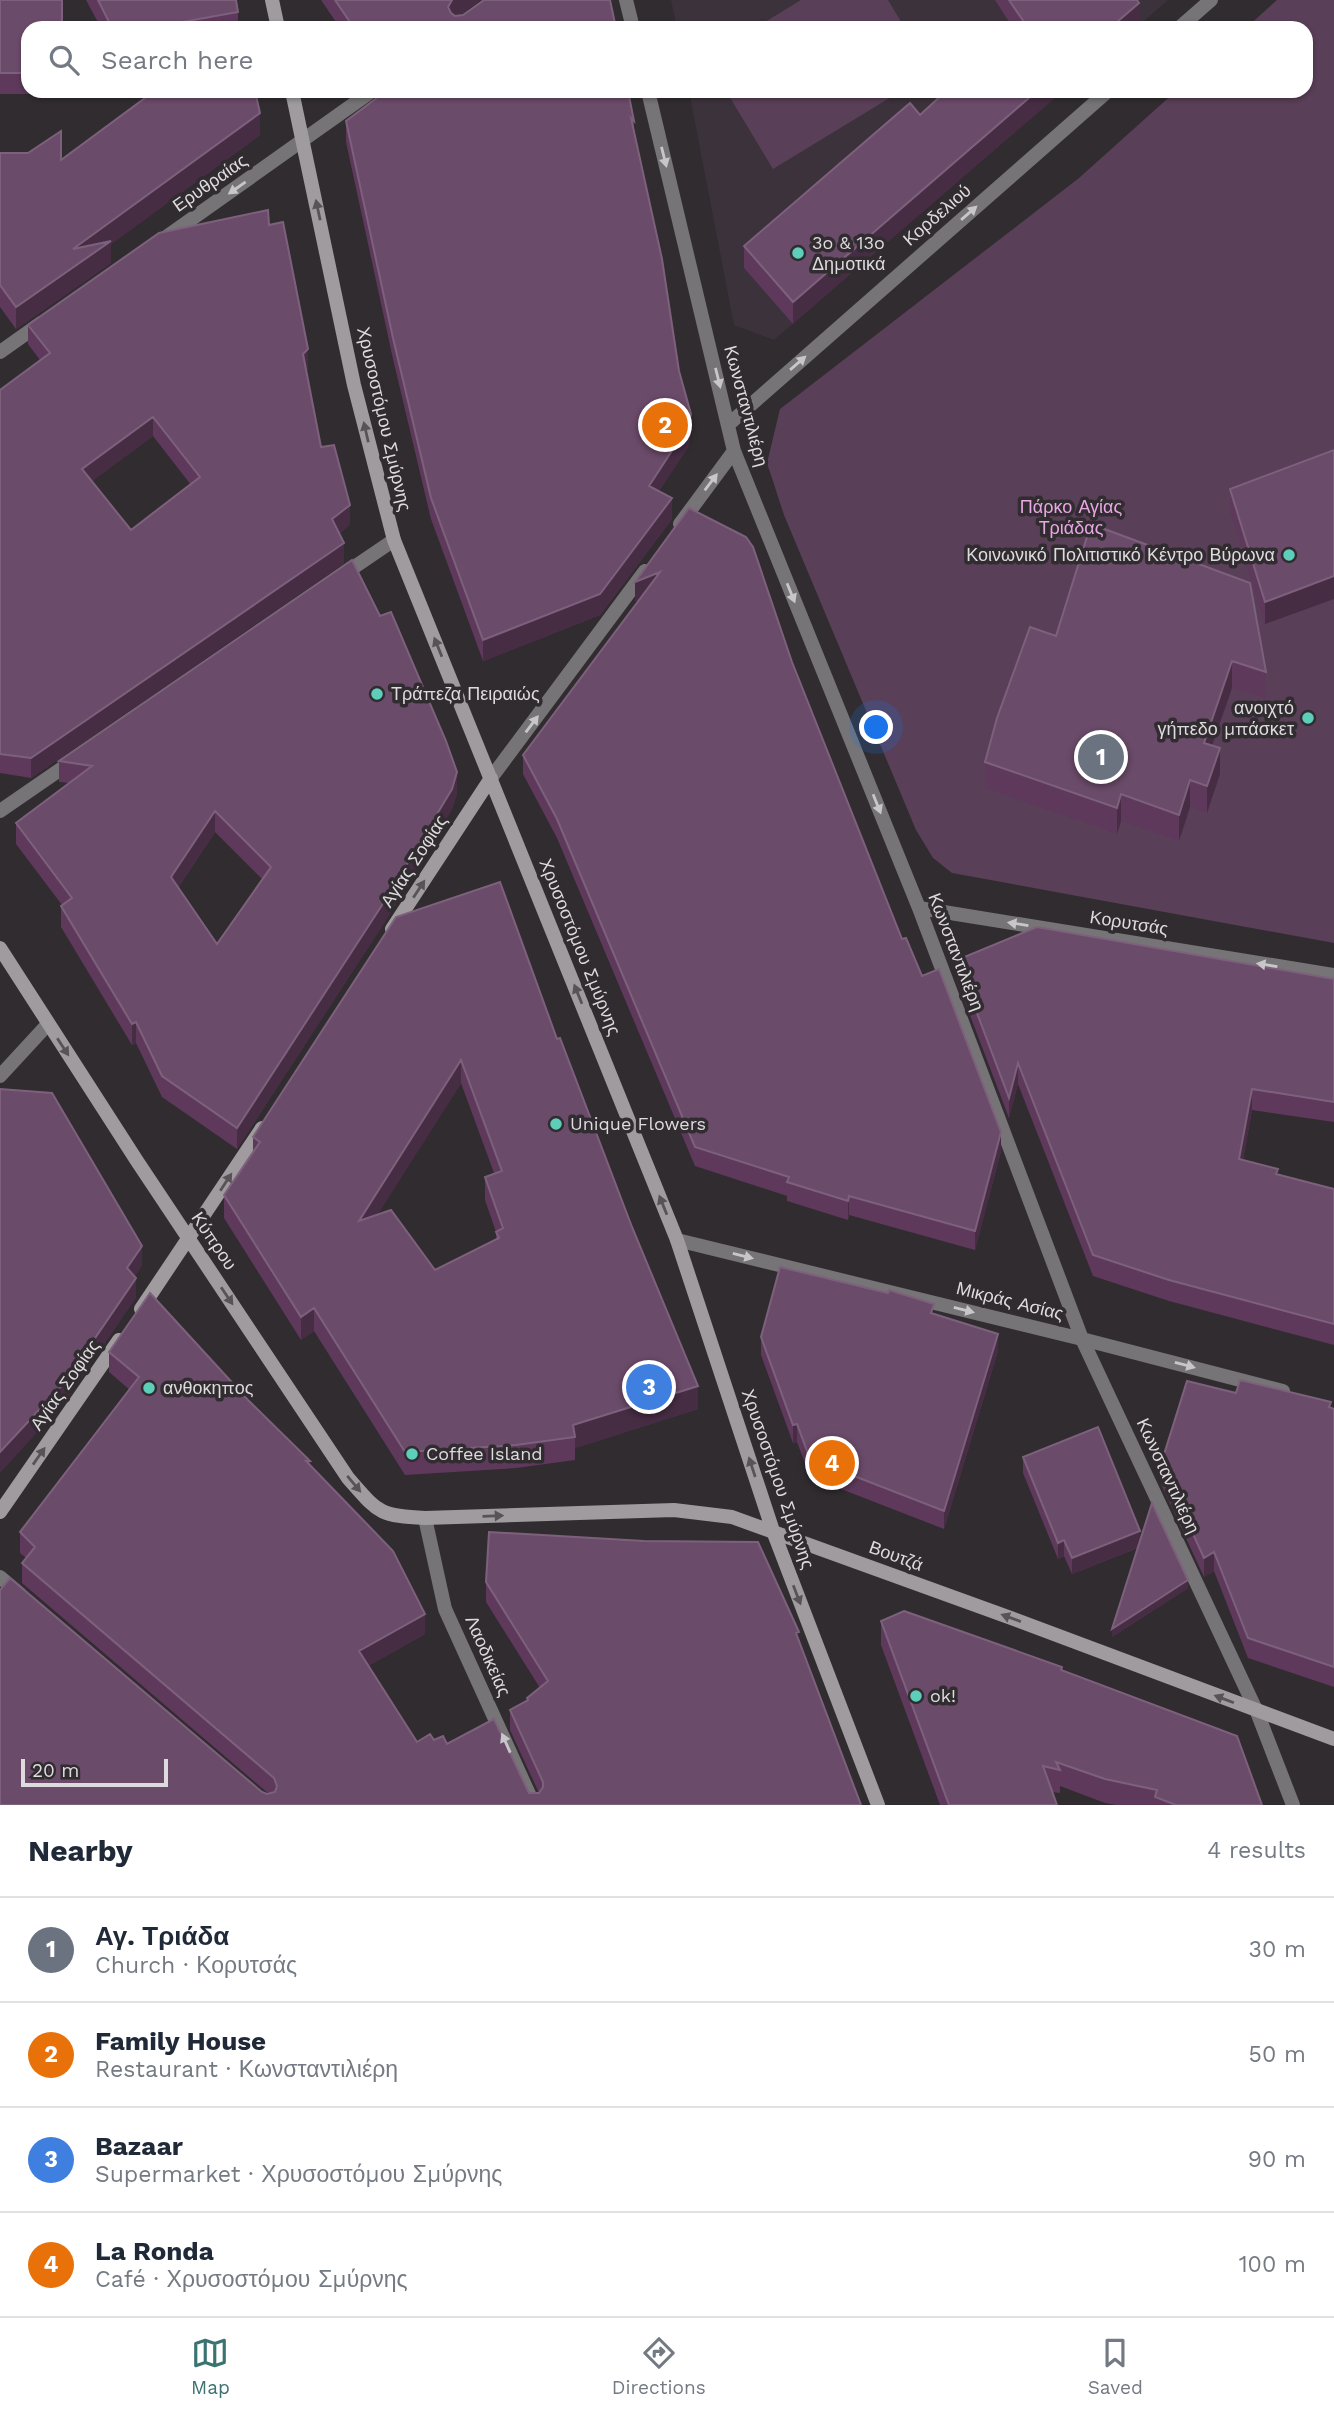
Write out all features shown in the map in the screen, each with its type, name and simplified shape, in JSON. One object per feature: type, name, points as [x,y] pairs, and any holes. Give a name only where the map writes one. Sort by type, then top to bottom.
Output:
[{"type":"street","points":[[272,0],[276,21]]},
{"type":"street","points":[[626,0],[631,21]]},
{"type":"street","points":[[1187,21],[1211,0]]},
{"type":"street","name":"Χρυσοστόμου Σμύρνης","points":[[294,98],[354,385],[394,540],[677,1240],[773,1531],[878,1805]]},
{"type":"street","name":"Ερυθραίας","points":[[146,250],[362,98]]},
{"type":"street","name":"Κωνσταντιλιέρη","points":[[650,98],[734,451],[919,908],[1082,1339],[1257,1712],[1293,1805]]},
{"type":"street","name":"Κορδελιού","points":[[729,424],[1100,98]]},
{"type":"street","points":[[0,352],[56,313]]},
{"type":"street","points":[[669,538],[734,451]]},
{"type":"street","points":[[330,584],[394,540]]},
{"type":"street","name":"Αγίας Σοφίας","points":[[387,937],[491,778],[653,560]]},
{"type":"street","points":[[0,811],[91,748]]},
{"type":"street","name":"Κορυτσάς","points":[[919,908],[1334,975]]},
{"type":"street","name":"Κύπρου","points":[[0,948],[348,1478],[374,1507],[392,1516],[425,1518]]},
{"type":"street","points":[[0,1076],[48,1024]]},
{"type":"street","name":"Αγίας Σοφίας","points":[[0,1512],[189,1239],[273,1111]]},
{"type":"street","name":"Μικράς Ασίας","points":[[677,1240],[1294,1394]]},
{"type":"street","name":"Βουτζά","points":[[425,1518],[674,1510],[732,1517],[1334,1739]]},
{"type":"street","name":"Λαοδικείας","points":[[425,1518],[445,1609],[534,1805]]},
{"type":"street","points":[[0,1577],[31,1603]]},
{"type":"shaded area","points":[[671,0],[1168,0],[1144,21],[676,21]]},
{"type":"shaded area","name":"3o & 13o Δημοτικά","points":[[690,98],[1055,98],[774,340],[734,325]]},
{"type":"green space","points":[[801,0],[888,0],[901,21],[766,21]]},
{"type":"green space","name":"Πάρκο Αγίας Τριάδας","points":[[1277,0],[1334,0],[1334,943],[952,873],[933,858],[916,830],[784,515],[767,463],[780,409],[1079,178],[1168,98],[1313,98],[1313,21],[1254,21]]},
{"type":"green space","points":[[730,98],[890,98],[773,169]]},
{"type":"building","points":[[0,0],[62,0],[62,21],[21,21],[21,73],[0,73]]},
{"type":"building","points":[[98,0],[236,0],[238,12],[188,21],[108,21]]},
{"type":"building","points":[[335,0],[452,0],[448,7],[455,16],[463,15],[484,0],[610,0],[614,21],[349,21]]},
{"type":"building","points":[[1009,0],[1137,0],[1139,3],[1118,21],[1023,21]]},
{"type":"building","points":[[145,98],[257,98],[260,113],[73,249],[111,241],[16,307],[0,285],[0,153],[28,153],[61,131],[61,160]]},
{"type":"building","points":[[377,98],[629,98],[634,121],[631,118],[662,259],[679,371],[691,414],[688,426],[649,486],[672,498],[600,594],[483,640],[431,498],[346,121]]},
{"type":"building","points":[[938,98],[1029,98],[793,302],[744,246],[910,103],[920,115]]},
{"type":"building","points":[[268,210],[269,225],[283,222],[308,349],[303,354],[321,447],[334,445],[350,505],[332,519],[344,543],[31,758],[0,754],[0,390],[50,353],[28,325],[159,233]],"holes":[[[153,417],[200,477],[131,530],[82,469]]]},
{"type":"building","name":"Κοινωνικό Πολιτιστικό Κέντρο Βύρωνα","points":[[1334,450],[1334,576],[1265,602],[1230,489]]},
{"type":"building","points":[[689,508],[746,537],[753,547],[792,662],[902,939],[906,938],[922,976],[939,969],[1001,1132],[975,1231],[849,1196],[848,1201],[787,1182],[789,1177],[695,1147],[557,819],[523,755],[660,572],[635,582]]},
{"type":"building","points":[[1091,524],[1250,583],[1266,672],[1232,661],[1204,743],[1220,748],[1207,786],[1190,780],[1179,815],[1121,794],[1117,808],[985,762],[997,718],[1030,627],[1056,636]]},
{"type":"building","points":[[352,560],[380,616],[391,612],[457,772],[452,789],[386,899],[237,1128],[162,1076],[136,1022],[132,1024],[61,906],[72,898],[16,823],[92,766],[59,761]],"holes":[[[215,811],[271,867],[217,944],[171,877]]]},
{"type":"building","points":[[500,882],[557,1039],[560,1038],[632,1227],[698,1386],[573,1425],[575,1437],[516,1445],[405,1452],[314,1308],[301,1317],[224,1195],[260,1142],[253,1137],[396,917]],"holes":[[[461,1060],[502,1171],[485,1177],[503,1228],[496,1232],[499,1238],[435,1270],[391,1210],[359,1221]]]},
{"type":"building","points":[[1037,927],[1334,979],[1334,1102],[1252,1089],[1239,1159],[1278,1169],[1276,1174],[1334,1189],[1334,1324],[1169,1280],[1093,1255],[1018,1063],[1009,1098],[957,960]]},
{"type":"building","points":[[0,1089],[52,1093],[142,1246],[127,1268],[136,1278],[65,1382],[0,1452]]},
{"type":"building","points":[[780,1267],[888,1293],[889,1290],[934,1304],[931,1313],[998,1334],[944,1511],[810,1459],[797,1424],[793,1425],[761,1337]]},
{"type":"building","points":[[150,1293],[393,1551],[425,1614],[359,1651],[417,1742],[430,1734],[434,1740],[443,1736],[447,1744],[494,1719],[529,1793],[539,1793],[543,1787],[510,1710],[528,1700],[527,1698],[548,1681],[486,1582],[489,1532],[644,1541],[758,1542],[799,1632],[796,1633],[861,1805],[0,1805],[0,1590],[10,1578],[262,1792],[275,1792],[277,1786],[274,1778],[22,1563],[35,1547],[20,1532],[139,1377],[109,1352]]},
{"type":"building","points":[[1240,1380],[1331,1402],[1329,1407],[1334,1409],[1334,1667],[1248,1638],[1214,1552],[1204,1558],[1161,1464],[1187,1381],[1236,1393]]},
{"type":"building","points":[[1098,1427],[1140,1531],[1072,1558],[1064,1540],[1058,1543],[1023,1457]]},
{"type":"building","points":[[1152,1503],[1188,1580],[1112,1629]]},
{"type":"building","points":[[904,1611],[1062,1667],[1061,1670],[1237,1736],[1262,1805],[1176,1805],[1155,1797],[1157,1790],[1105,1779],[1056,1762],[1060,1770],[1043,1766],[1057,1805],[949,1805],[881,1621]]},
{"type":"place","name":"3o & 13o Δημοτικά","points":[[798,253]]},
{"type":"place","name":"Family House","points":[[665,425]]},
{"type":"place","name":"Κοινωνικό Πολιτιστικό Κέντρο Βύρωνα","points":[[1289,555]]},
{"type":"place","name":"Τράπεζα Πειραιώς","points":[[377,694]]},
{"type":"place","name":"ανοιχτό γήπεδο μπάσκετ","points":[[1308,718]]},
{"type":"place","name":"Αγ. Τριάδα","points":[[1101,757]]},
{"type":"place","name":"Unique Flowers","points":[[556,1124]]},
{"type":"place","name":"Bazaar","points":[[649,1387]]},
{"type":"place","name":"ανθοκηπος","points":[[149,1388]]},
{"type":"place","name":"Coffee Island","points":[[412,1454]]},
{"type":"place","name":"La Ronda","points":[[832,1463]]},
{"type":"place","name":"ok!","points":[[916,1696]]}]
